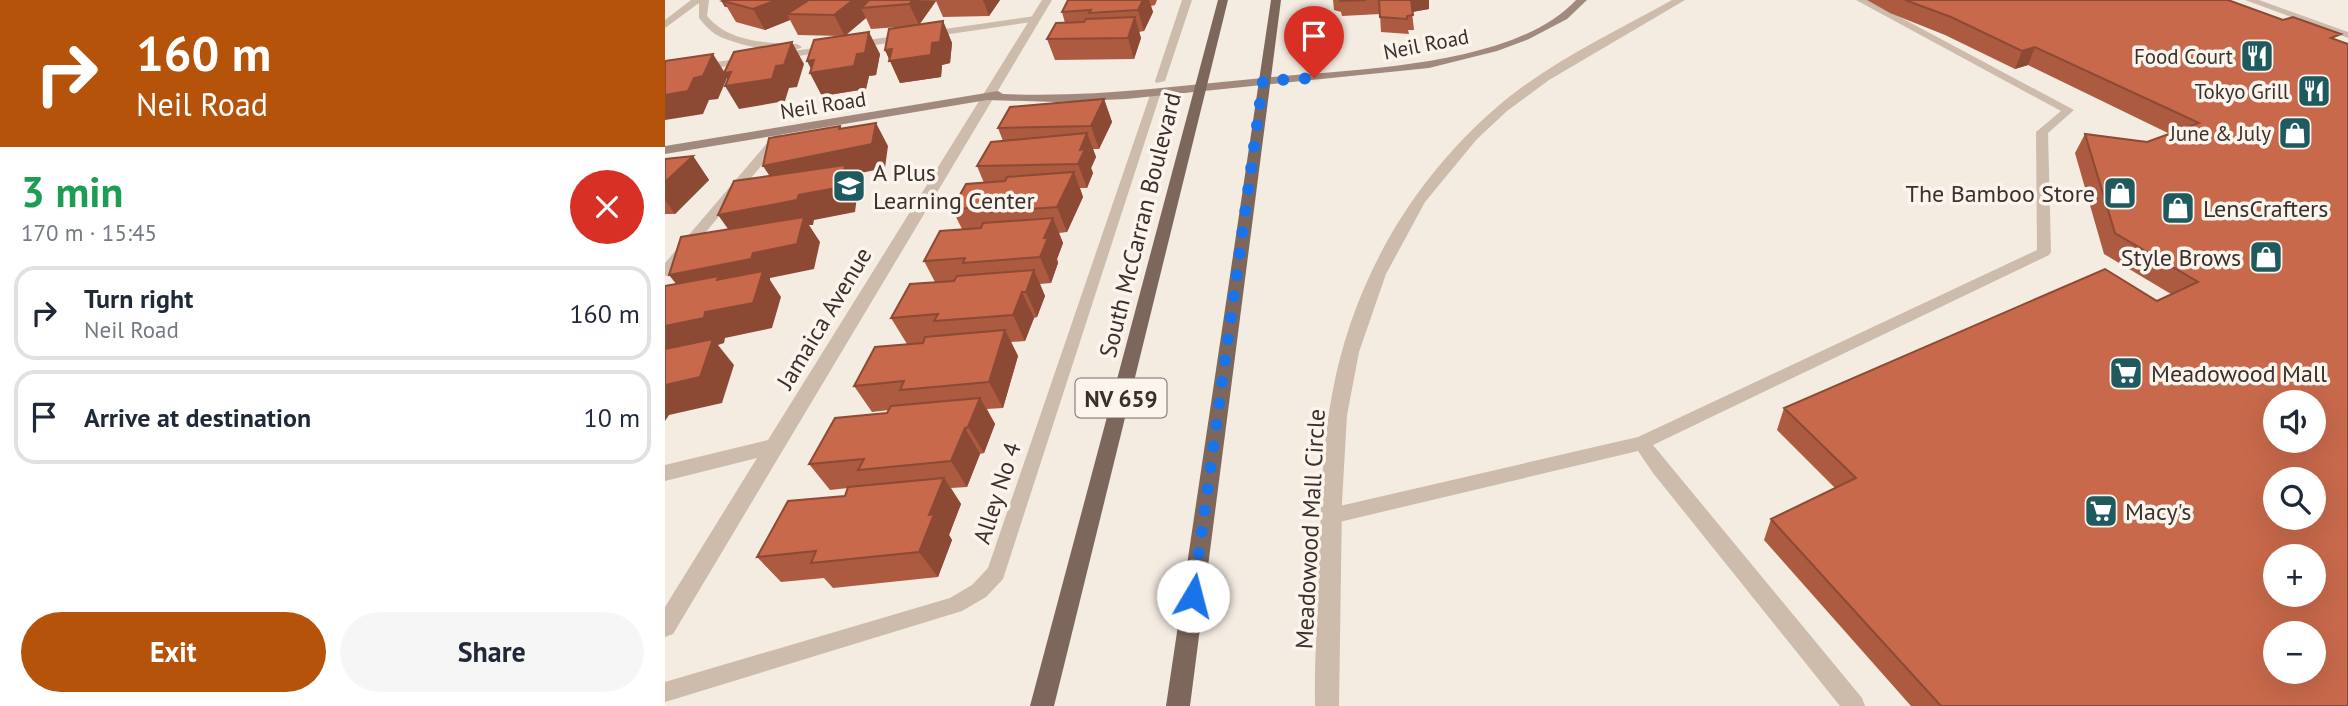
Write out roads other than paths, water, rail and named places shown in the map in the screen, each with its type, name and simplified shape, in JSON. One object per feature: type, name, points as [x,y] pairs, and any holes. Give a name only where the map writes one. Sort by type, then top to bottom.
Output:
[{"type":"main road","name":"South McCarran Boulevard","points":[[1042,706],[1223,0]]},
{"type":"main road","points":[[1178,706],[1276,0]]},
{"type":"street","name":"Jamaica Avenue","points":[[665,627],[1047,0]]},
{"type":"street","name":"Neil Road","points":[[665,150],[988,97],[1026,99],[1158,87],[1365,75],[1468,57],[1537,31],[1563,17],[1583,0]]},
{"type":"street","name":"Meadowood Mall Circle","points":[[1327,706],[1332,474],[1342,393],[1358,326],[1380,269],[1404,223],[1436,176],[1468,140],[1503,108],[1575,59],[1680,0]]},
{"type":"street","points":[[665,473],[775,446]]},
{"type":"lane","points":[[665,24],[697,0]]},
{"type":"lane","points":[[704,0],[702,16],[708,25],[721,34],[763,44],[842,45],[882,41]]},
{"type":"lane","name":"Alley No 4","points":[[665,692],[955,605],[979,591],[996,573],[1187,0]]},
{"type":"lane","points":[[1331,516],[1641,443],[2044,252],[2042,132],[2068,110],[1861,0]]},
{"type":"lane","points":[[2250,0],[2348,35]]},
{"type":"lane","points":[[665,73],[1035,19]]},
{"type":"lane","points":[[665,272],[784,131]]},
{"type":"lane","points":[[1641,443],[1658,468],[1854,706]]},
{"type":"place","name":"Food Court","points":[[2257,56]]},
{"type":"place","name":"Tokyo Grill","points":[[2314,91]]},
{"type":"place","name":"June & July","points":[[2295,133]]},
{"type":"place","name":"A Plus Learning Center","points":[[849,186]]},
{"type":"place","name":"The Bamboo Store","points":[[2120,193]]},
{"type":"place","name":"LensCrafters","points":[[2178,208]]},
{"type":"place","name":"Style Brows","points":[[2266,257]]},
{"type":"place","name":"Meadowood Mall","points":[[2126,373]]},
{"type":"place","name":"Macy's","points":[[2101,511]]}]
